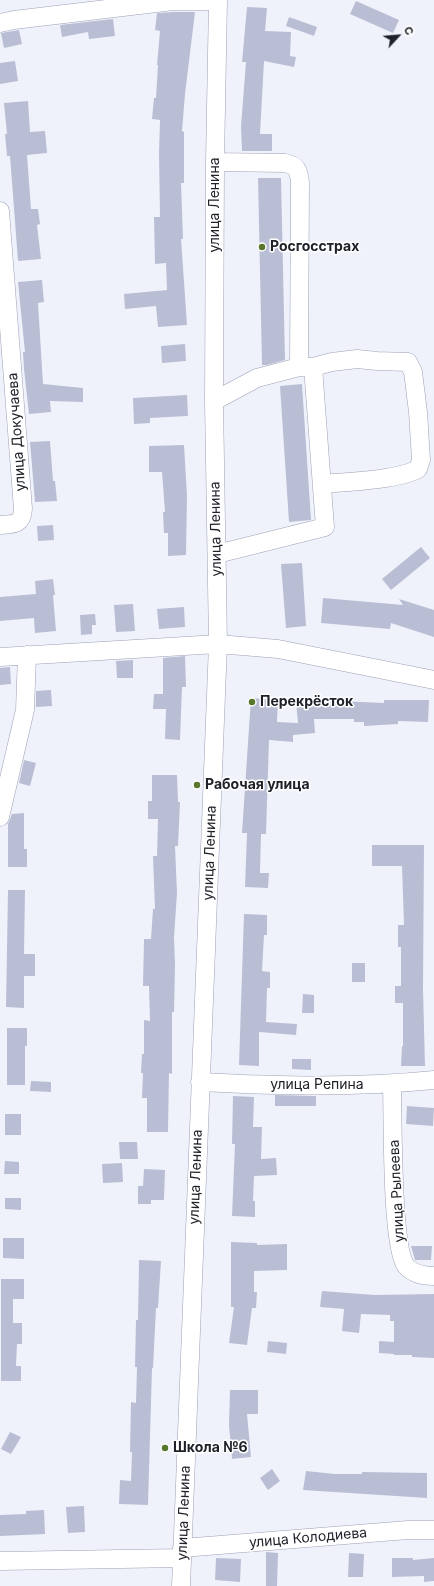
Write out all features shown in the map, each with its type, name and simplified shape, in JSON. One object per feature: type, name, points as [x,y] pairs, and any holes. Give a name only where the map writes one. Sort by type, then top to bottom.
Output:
[{"type":"street","points":[[0,23],[14,20],[173,1],[218,1]]},
{"type":"street","name":"улица Ленина","points":[[181,1586],[218,644],[214,401],[215,162],[218,1]]},
{"type":"street","points":[[215,162],[285,163],[295,166],[298,171],[300,183],[306,367],[322,484],[325,527],[217,554]]},
{"type":"street","name":"улица Докучаева","points":[[0,211],[23,509],[22,516],[17,523],[0,525]]},
{"type":"street","points":[[214,401],[257,378],[306,367],[357,359],[408,362],[413,372],[418,412],[421,460],[418,469],[412,472],[391,476],[322,484]]},
{"type":"street","points":[[0,657],[218,644],[278,649],[434,680]]},
{"type":"street","points":[[0,817],[25,710],[27,655]]},
{"type":"street","name":"улица Репина","points":[[200,1082],[262,1085],[392,1084],[434,1080]]},
{"type":"street","name":"улица Рылеева","points":[[392,1084],[395,1191],[397,1232],[400,1252],[406,1266],[416,1274],[434,1276]]},
{"type":"street","name":"улица Колодиева","points":[[0,1561],[182,1553],[408,1530],[434,1530]]},
{"type":"building","points":[[356,1],[399,20],[393,33],[350,14]]},
{"type":"building","points":[[247,7],[267,8],[265,31],[291,32],[290,56],[296,57],[294,67],[264,61],[260,134],[272,134],[272,151],[242,151],[241,126],[246,62],[242,62]]},
{"type":"building","points":[[195,12],[182,131],[184,132],[184,183],[181,183],[183,239],[181,239],[187,325],[158,327],[156,306],[125,309],[124,294],[167,290],[166,263],[155,264],[154,217],[160,217],[160,120],[152,119],[154,98],[156,98],[160,31],[155,30],[157,13]]},
{"type":"building","points":[[289,17],[317,27],[314,36],[286,26]]},
{"type":"building","points":[[113,19],[115,36],[89,39],[88,32],[62,37],[60,25]]},
{"type":"building","points":[[19,30],[22,44],[4,48],[1,33]]},
{"type":"building","points":[[15,61],[18,81],[0,84],[0,63]]},
{"type":"building","points":[[28,101],[30,132],[45,131],[47,153],[27,155],[31,209],[38,209],[40,224],[37,225],[41,259],[18,261],[10,156],[7,156],[5,134],[7,134],[4,103]]},
{"type":"building","points":[[258,178],[281,178],[285,360],[267,365],[262,365]]},
{"type":"building","points":[[42,280],[44,302],[38,303],[43,384],[83,388],[83,402],[50,401],[51,412],[29,414],[24,369],[23,352],[25,352],[18,282]]},
{"type":"building","points":[[185,344],[186,361],[162,363],[161,346]]},
{"type":"building","points":[[302,384],[311,520],[289,522],[280,386]]},
{"type":"building","points":[[187,395],[188,416],[150,418],[150,423],[134,424],[133,398]]},
{"type":"building","points":[[50,441],[53,481],[55,481],[57,501],[35,502],[30,442]]},
{"type":"building","points":[[184,445],[187,496],[186,555],[168,556],[168,533],[164,533],[163,512],[165,512],[162,472],[149,472],[149,446]]},
{"type":"building","points":[[53,525],[54,540],[38,541],[37,526]]},
{"type":"building","points":[[421,547],[430,558],[391,590],[382,579]]},
{"type":"building","points":[[302,563],[306,626],[286,628],[281,564]]},
{"type":"building","points":[[53,579],[56,631],[35,633],[34,618],[0,621],[0,597],[36,594],[35,581]]},
{"type":"building","points":[[323,598],[403,605],[399,599],[434,610],[434,637],[391,623],[390,629],[321,623]]},
{"type":"building","points":[[133,604],[135,631],[116,632],[114,605]]},
{"type":"building","points":[[184,607],[185,627],[159,629],[157,609]]},
{"type":"building","points":[[95,614],[96,625],[92,625],[92,634],[81,635],[80,615]]},
{"type":"building","points":[[185,656],[186,687],[182,687],[180,740],[165,739],[166,709],[153,709],[154,694],[163,694],[163,658]]},
{"type":"building","points":[[133,660],[133,678],[117,678],[116,661]]},
{"type":"building","points":[[10,667],[11,684],[0,685],[0,668]]},
{"type":"building","points":[[51,690],[52,706],[36,707],[36,691]]},
{"type":"building","points":[[251,698],[278,700],[277,722],[298,723],[296,701],[323,698],[340,698],[340,701],[384,703],[384,700],[429,700],[428,722],[398,721],[398,724],[364,726],[364,722],[354,722],[354,719],[314,719],[315,733],[293,735],[293,742],[269,740],[266,834],[261,834],[260,873],[269,873],[268,888],[245,887],[247,833],[242,833]]},
{"type":"building","points":[[24,760],[36,763],[30,786],[19,783]]},
{"type":"building","points":[[152,775],[177,775],[178,802],[180,802],[178,846],[175,846],[177,893],[174,937],[175,965],[174,1012],[172,1012],[172,1074],[169,1073],[168,1132],[147,1132],[147,1098],[142,1098],[143,1073],[141,1073],[142,1054],[144,1054],[144,1020],[150,1021],[149,986],[143,986],[144,939],[151,939],[153,909],[155,909],[153,856],[157,856],[158,819],[148,819],[148,801],[152,801]]},
{"type":"building","points":[[24,813],[24,849],[27,849],[27,867],[8,867],[8,824],[12,814]]},
{"type":"building","points":[[372,845],[424,845],[423,989],[425,1066],[401,1066],[403,1046],[403,1003],[395,1003],[395,986],[401,986],[401,947],[398,947],[398,925],[404,925],[402,866],[372,866]]},
{"type":"building","points":[[8,890],[25,890],[24,954],[35,954],[35,976],[24,976],[24,1008],[6,1007]]},
{"type":"building","points":[[244,914],[267,915],[267,935],[264,935],[262,971],[270,972],[270,988],[267,988],[266,1022],[297,1024],[296,1035],[259,1032],[259,1066],[239,1065]]},
{"type":"building","points":[[352,963],[365,963],[365,982],[352,982]]},
{"type":"building","points":[[303,994],[314,995],[314,1013],[302,1013]]},
{"type":"building","points":[[7,1028],[27,1028],[27,1046],[25,1046],[25,1085],[7,1085]]},
{"type":"building","points":[[292,1059],[311,1059],[311,1070],[292,1069]]},
{"type":"building","points":[[31,1081],[51,1082],[51,1092],[30,1091]]},
{"type":"building","points":[[275,1095],[316,1096],[316,1106],[275,1106]]},
{"type":"building","points":[[233,1096],[254,1097],[253,1127],[262,1127],[261,1159],[276,1158],[277,1175],[254,1176],[253,1201],[255,1201],[255,1217],[232,1216],[235,1144],[232,1144]]},
{"type":"building","points":[[407,1106],[434,1108],[433,1126],[406,1124]]},
{"type":"building","points":[[5,1114],[21,1114],[21,1135],[5,1135]]},
{"type":"building","points":[[119,1142],[137,1142],[138,1159],[120,1159]]},
{"type":"building","points":[[5,1161],[19,1162],[19,1174],[4,1174]]},
{"type":"building","points":[[122,1163],[123,1182],[103,1183],[102,1164]]},
{"type":"building","points":[[144,1169],[165,1170],[164,1200],[151,1200],[151,1204],[138,1204],[138,1186],[143,1186]]},
{"type":"building","points":[[5,1198],[21,1198],[21,1210],[5,1209]]},
{"type":"building","points":[[3,1238],[24,1238],[24,1259],[3,1258]]},
{"type":"building","points":[[231,1242],[257,1243],[257,1245],[287,1244],[287,1270],[254,1271],[254,1292],[257,1292],[256,1308],[252,1308],[247,1345],[229,1343],[234,1307],[231,1307]]},
{"type":"building","points":[[411,1246],[432,1246],[431,1260],[415,1260]]},
{"type":"building","points":[[139,1260],[161,1261],[152,1368],[148,1505],[119,1504],[120,1480],[131,1481],[131,1402],[136,1403],[137,1367],[135,1367],[136,1320],[138,1320]]},
{"type":"building","points":[[1,1279],[24,1279],[24,1299],[13,1299],[13,1323],[22,1323],[22,1344],[17,1344],[16,1366],[21,1366],[21,1381],[1,1381]]},
{"type":"building","points":[[322,1291],[375,1295],[434,1294],[434,1358],[379,1353],[379,1341],[394,1342],[394,1321],[390,1321],[390,1315],[361,1314],[359,1333],[342,1331],[344,1309],[320,1307]]},
{"type":"building","points":[[268,1341],[287,1343],[286,1354],[267,1352]]},
{"type":"building","points":[[230,1390],[258,1390],[258,1414],[247,1414],[251,1457],[232,1459],[229,1425]]},
{"type":"building","points":[[10,1432],[21,1437],[11,1454],[1,1449]]},
{"type":"building","points":[[272,1469],[280,1481],[268,1490],[260,1478]]},
{"type":"building","points":[[306,1471],[335,1474],[362,1474],[362,1472],[427,1473],[427,1498],[303,1490]]},
{"type":"building","points":[[84,1506],[85,1532],[68,1533],[66,1507]]},
{"type":"building","points":[[44,1510],[45,1534],[0,1536],[0,1515],[26,1514],[26,1511]]},
{"type":"building","points":[[266,1552],[278,1553],[277,1586],[266,1586]]},
{"type":"building","points":[[349,1553],[364,1554],[363,1577],[348,1577]]},
{"type":"building","points":[[216,1558],[241,1559],[240,1582],[215,1580]]},
{"type":"building","points":[[392,1558],[413,1558],[413,1560],[434,1558],[434,1581],[424,1582],[424,1576],[392,1577]]},
{"type":"place","name":"Росгосстрах","points":[[262,247]]},
{"type":"place","name":"Перекрёсток","points":[[252,702]]},
{"type":"place","name":"Рабочая улица","points":[[197,785]]},
{"type":"place","name":"Школа №6","points":[[165,1448]]}]
